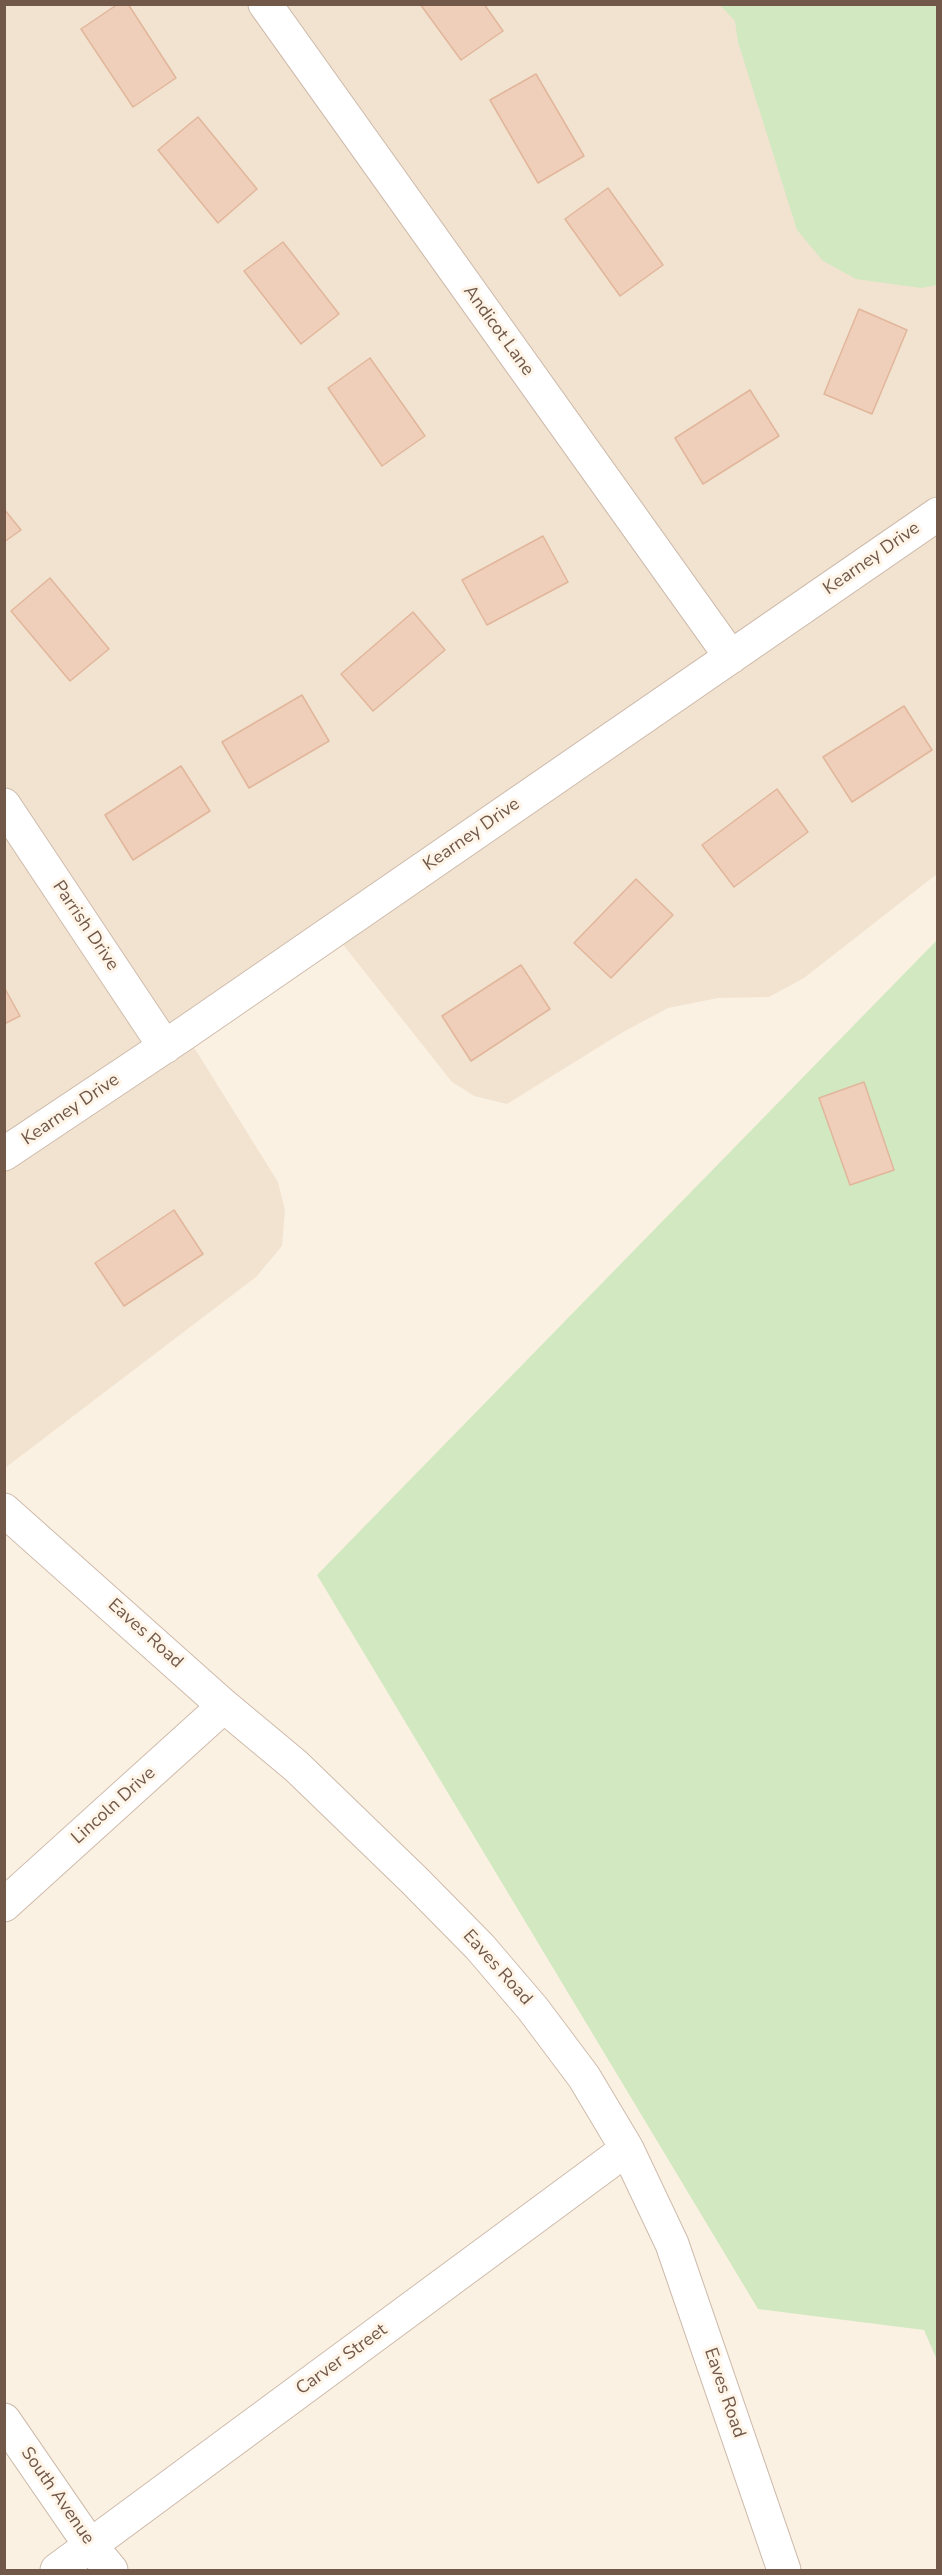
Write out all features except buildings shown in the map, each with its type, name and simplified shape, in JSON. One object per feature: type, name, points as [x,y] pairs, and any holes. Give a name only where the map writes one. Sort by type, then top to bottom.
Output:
[{"type":"street","name":"Andicot Lane","points":[[265,4],[731,657]]},
{"type":"street","name":"Kearney Drive","points":[[4,1154],[165,1047],[938,514]]},
{"type":"street","name":"Parrish Drive","points":[[4,805],[165,1047]]},
{"type":"street","name":"Eaves Road","points":[[4,1510],[224,1706],[296,1766],[480,1947],[533,2009],[584,2077],[627,2150],[672,2244],[784,2571]]},
{"type":"street","name":"Lincoln Drive","points":[[4,1905],[224,1706]]},
{"type":"street","name":"Carver Street","points":[[57,2571],[627,2150]]},
{"type":"street","name":"South Avenue","points":[[4,2420],[90,2545],[111,2571]]},
{"type":"shaded area","points":[[5,5],[937,5],[937,874],[804,978],[769,997],[718,998],[668,1008],[623,1032],[507,1104],[474,1096],[452,1082],[333,932],[185,1033],[278,1182],[285,1210],[282,1246],[256,1277],[5,1468]]},
{"type":"green space","points":[[720,5],[937,5],[937,285],[921,288],[856,279],[823,261],[797,230],[738,42],[735,21]]},
{"type":"green space","points":[[937,940],[937,2360],[924,2330],[758,2309],[317,1575]]}]
